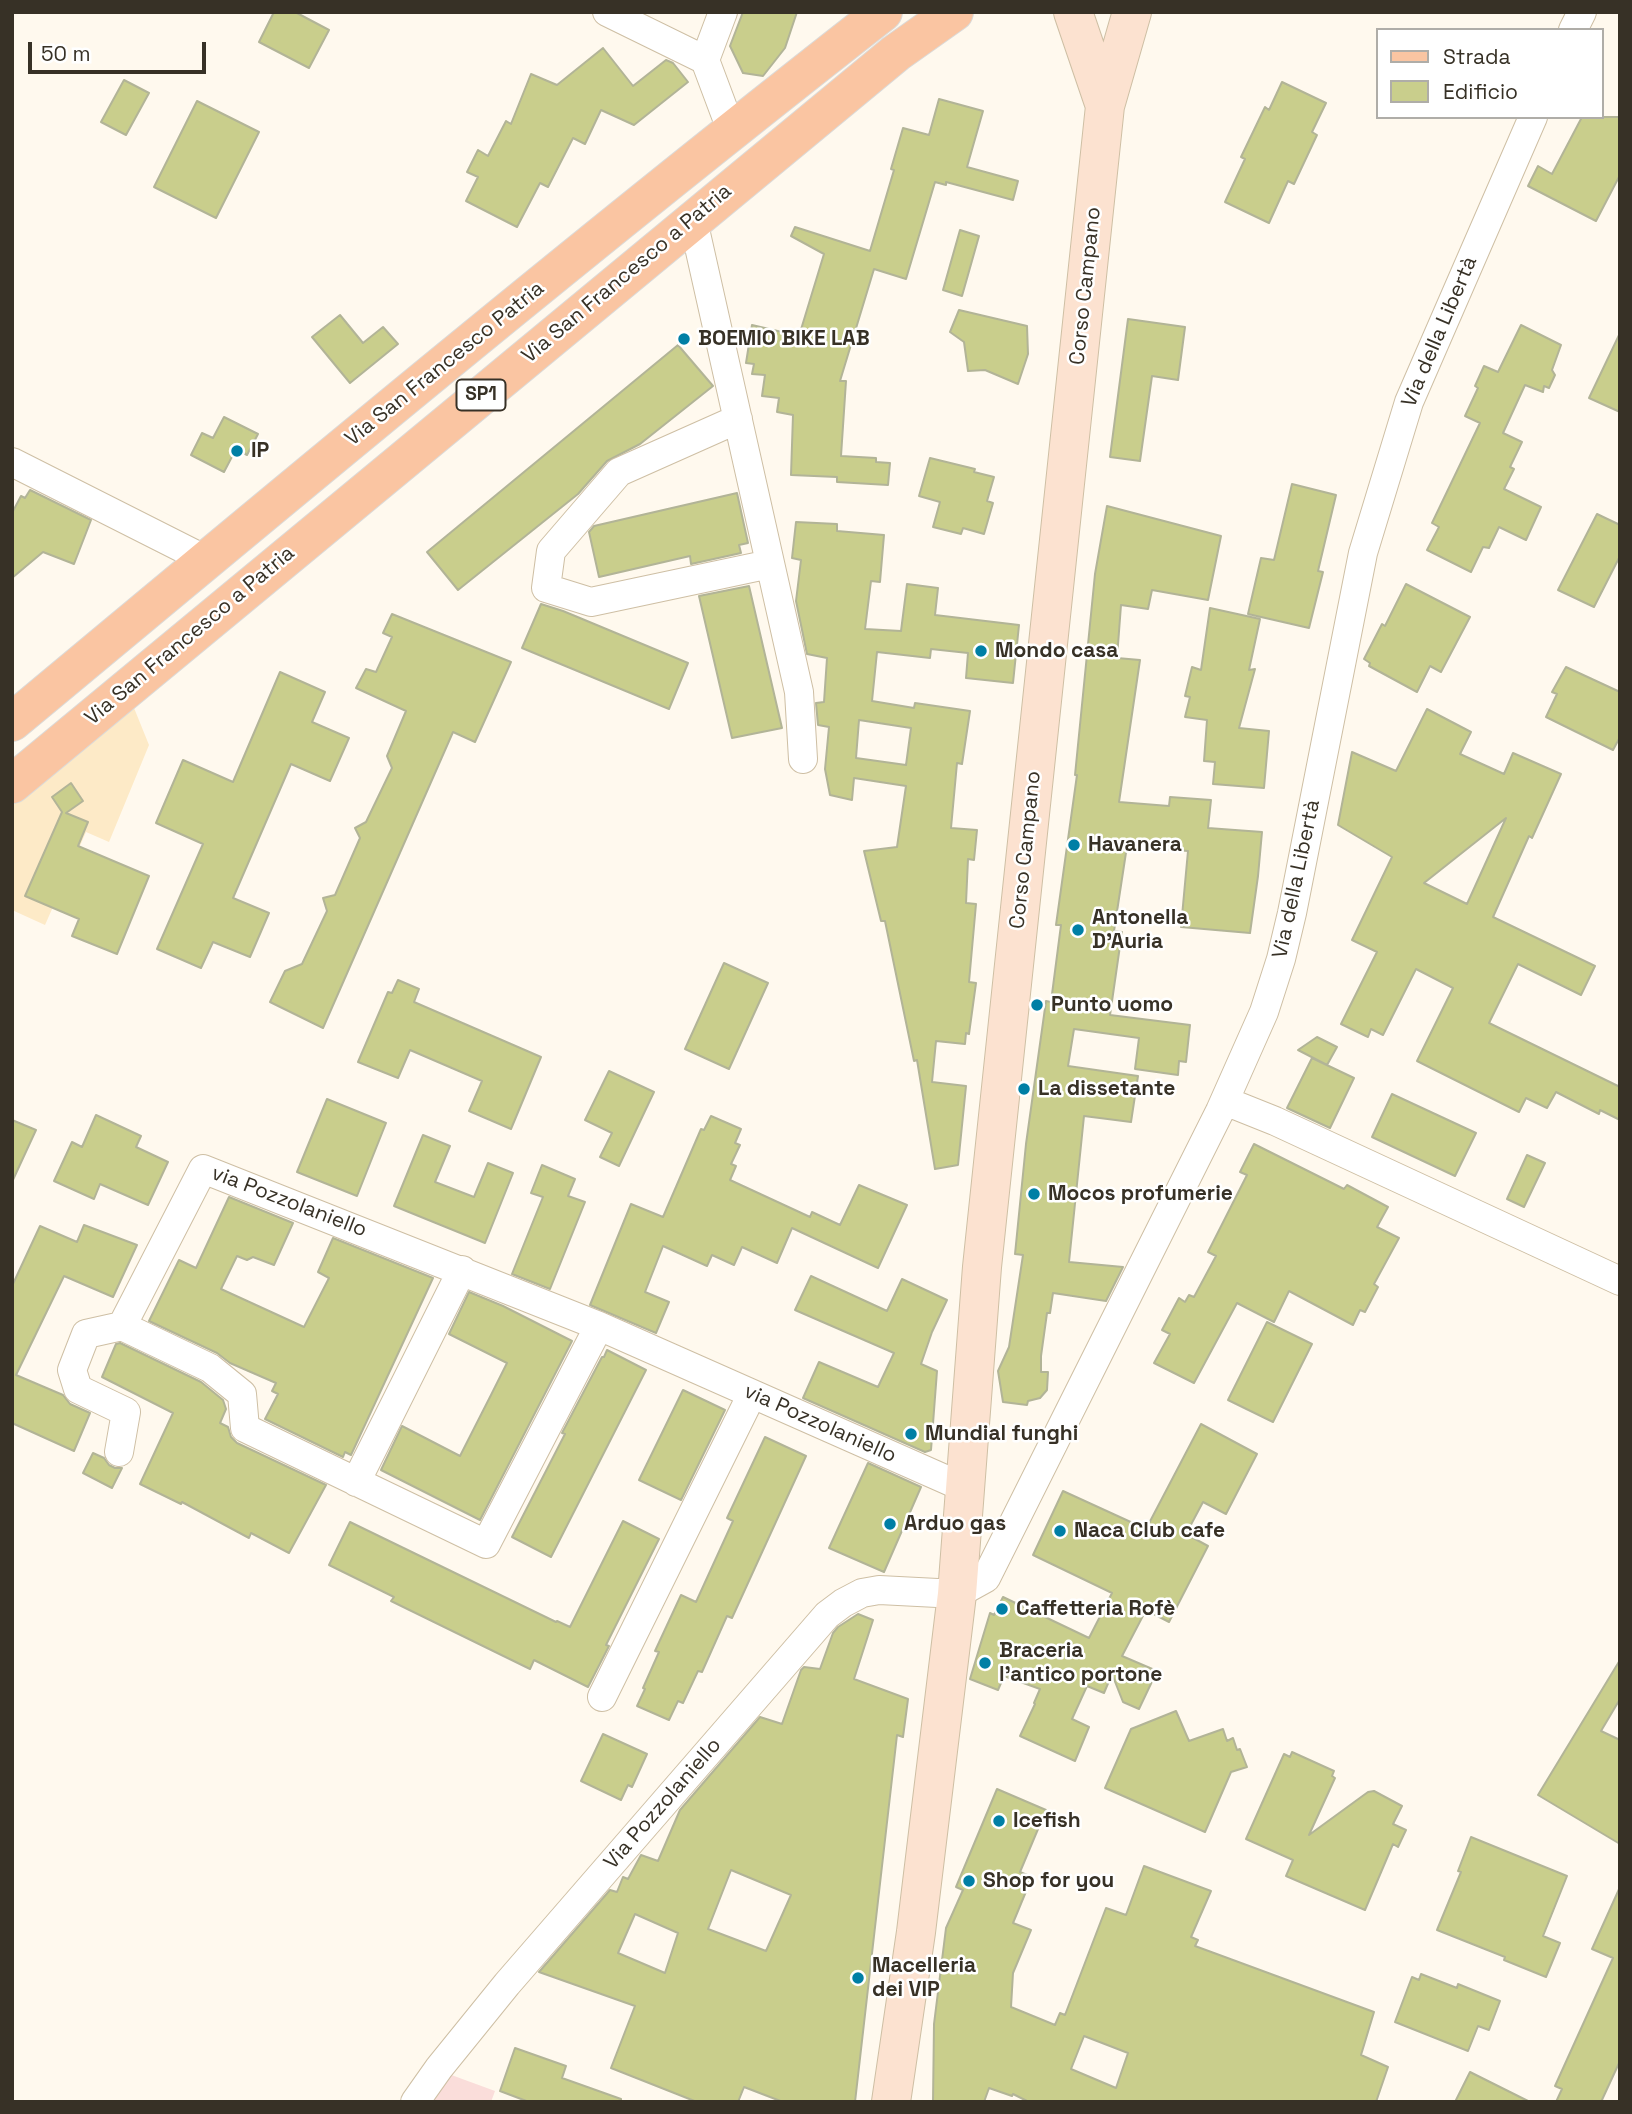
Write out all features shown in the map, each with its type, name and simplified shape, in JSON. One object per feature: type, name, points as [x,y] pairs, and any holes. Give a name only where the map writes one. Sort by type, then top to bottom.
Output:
[{"type":"main road","name":"Via San Francesco Patria","points":[[12,722],[206,560],[883,12]]},
{"type":"main road","name":"Via San Francesco a Patria","points":[[12,784],[895,53],[954,12]]},
{"type":"main road","points":[[1073,12],[1105,106]]},
{"type":"main road","points":[[1105,106],[1132,12]]},
{"type":"main road","name":"Corso Campano","points":[[891,2102],[916,1932],[957,1594],[982,1267],[1105,106]]},
{"type":"street","points":[[607,12],[705,60]]},
{"type":"street","points":[[723,12],[705,60],[732,132]]},
{"type":"street","points":[[1574,28],[1582,12]]},
{"type":"street","name":"Via della Libertà","points":[[957,1594],[986,1578],[1225,1101],[1264,1012],[1292,913],[1363,553],[1409,402],[1532,119]]},
{"type":"street","points":[[693,219],[799,692],[803,759]]},
{"type":"street","points":[[738,419],[619,472],[551,551],[547,588],[592,602],[770,564]]},
{"type":"street","points":[[12,462],[206,560]]},
{"type":"street","points":[[1225,1101],[1275,1121],[1620,1282]]},
{"type":"street","name":"via Pozzolaniello","points":[[122,1326],[203,1168],[599,1326],[964,1488]]},
{"type":"street","points":[[356,1482],[462,1270]]},
{"type":"street","points":[[119,1452],[127,1412],[78,1389],[72,1370],[86,1334],[122,1326],[210,1368],[242,1394],[245,1427],[486,1544],[599,1326]]},
{"type":"street","name":"Via Pozzolaniello","points":[[601,1698],[752,1394]]},
{"type":"street","name":"Via Pozzolaniello","points":[[415,2102],[507,1984],[827,1615],[862,1592],[879,1590],[957,1594]]},
{"type":"shaded area","points":[[132,703],[149,745],[109,842],[86,832],[45,925],[12,910],[12,806]]},
{"type":"shaded area","points":[[446,2073],[495,2091],[491,2102],[427,2102]]},
{"type":"building","points":[[274,12],[295,12],[329,30],[309,68],[259,42]]},
{"type":"building","points":[[743,12],[797,12],[785,48],[763,76],[743,73],[730,46]]},
{"type":"building","points":[[603,48],[633,86],[666,60],[673,63],[688,82],[634,125],[601,110],[585,144],[573,138],[548,187],[540,183],[517,227],[466,201],[478,177],[467,172],[478,150],[488,156],[506,121],[511,124],[531,74],[557,85]]},
{"type":"building","points":[[124,80],[149,93],[126,135],[101,122]]},
{"type":"building","points":[[1282,82],[1326,103],[1312,132],[1317,135],[1294,184],[1288,181],[1269,223],[1225,202],[1245,159],[1241,157],[1265,107],[1269,110]]},
{"type":"building","points":[[939,99],[983,111],[967,167],[1018,181],[1013,200],[946,182],[946,185],[935,182],[906,279],[874,269],[840,381],[846,381],[841,456],[876,458],[876,462],[890,463],[888,485],[837,482],[837,477],[791,475],[793,415],[777,412],[779,398],[762,396],[765,375],[752,374],[754,364],[746,363],[752,325],[799,336],[824,254],[791,236],[795,227],[870,251],[894,170],[891,169],[903,128],[929,135]]},
{"type":"building","points":[[197,101],[259,132],[216,218],[154,187]]},
{"type":"building","points":[[1620,117],[1620,175],[1596,221],[1528,186],[1538,166],[1552,174],[1581,119]]},
{"type":"building","points":[[960,230],[979,236],[962,296],[943,290]]},
{"type":"building","points":[[959,310],[1027,326],[1028,354],[1018,384],[985,370],[968,371],[964,342],[950,332]]},
{"type":"building","points":[[340,315],[363,343],[383,327],[398,344],[350,383],[312,337]]},
{"type":"building","points":[[1128,319],[1185,327],[1178,380],[1152,376],[1140,461],[1110,457]]},
{"type":"building","points":[[1521,325],[1561,345],[1552,370],[1555,375],[1549,388],[1544,386],[1543,392],[1525,385],[1503,433],[1522,442],[1510,467],[1514,469],[1504,489],[1541,507],[1526,540],[1499,527],[1489,548],[1483,547],[1471,572],[1427,550],[1439,527],[1432,523],[1480,423],[1465,416],[1478,388],[1475,386],[1484,366],[1498,372]]},
{"type":"building","points":[[1620,333],[1620,412],[1589,398]]},
{"type":"building","points":[[678,345],[713,386],[640,444],[607,461],[578,494],[458,590],[427,552]]},
{"type":"building","points":[[224,417],[258,434],[247,455],[236,449],[224,472],[191,455],[202,433],[213,438]]},
{"type":"building","points":[[930,458],[975,469],[974,472],[994,477],[987,501],[993,503],[984,534],[963,528],[961,534],[933,527],[940,502],[919,496]]},
{"type":"building","points":[[1292,484],[1336,495],[1318,571],[1323,572],[1309,628],[1248,614],[1261,558],[1274,560]]},
{"type":"building","points":[[30,490],[91,520],[74,564],[43,552],[12,578],[12,513],[21,496],[25,498]]},
{"type":"building","points":[[737,493],[748,543],[739,545],[741,553],[691,564],[690,556],[599,577],[589,532],[594,526]]},
{"type":"building","points":[[1107,506],[1221,536],[1208,600],[1152,590],[1148,609],[1121,605],[1117,658],[1140,660],[1119,802],[1169,806],[1170,797],[1211,800],[1208,828],[1262,832],[1250,933],[1181,927],[1188,851],[1127,846],[1114,931],[1122,932],[1110,1015],[1190,1025],[1186,1062],[1179,1061],[1178,1075],[1135,1069],[1139,1038],[1074,1029],[1068,1066],[1138,1076],[1131,1122],[1084,1116],[1069,1262],[1123,1267],[1106,1301],[1053,1293],[1050,1313],[1047,1313],[1041,1356],[1041,1372],[1048,1372],[1047,1390],[1040,1398],[1028,1401],[1027,1405],[1003,1402],[998,1371],[1009,1347],[1023,1255],[1015,1254],[1026,1144],[1046,1001],[1051,1002],[1061,925],[1056,925],[1077,775],[1095,574]]},
{"type":"building","points":[[1597,514],[1620,525],[1620,556],[1594,607],[1558,590]]},
{"type":"building","points":[[796,522],[837,524],[837,531],[884,535],[880,582],[871,581],[865,629],[901,631],[907,584],[938,588],[935,615],[1019,625],[1013,683],[966,678],[968,653],[931,649],[930,658],[877,652],[872,701],[914,708],[915,703],[970,711],[962,764],[957,763],[951,828],[977,830],[974,860],[968,859],[966,903],[976,904],[969,982],[976,983],[969,1034],[966,1033],[965,1044],[936,1041],[932,1082],[966,1086],[958,1165],[935,1169],[917,1060],[914,1061],[885,921],[881,921],[864,851],[897,847],[906,786],[854,778],[852,800],[830,795],[825,769],[829,727],[818,725],[816,703],[824,702],[827,658],[807,654],[796,601],[801,560],[792,558]],"holes":[[[859,720],[911,728],[906,765],[856,758]]]},
{"type":"building","points":[[1406,584],[1470,617],[1441,672],[1430,666],[1417,692],[1369,666],[1370,663],[1364,659],[1382,624],[1385,626]]},
{"type":"building","points":[[749,586],[782,728],[732,738],[699,596]]},
{"type":"building","points":[[541,604],[688,663],[669,709],[522,648]]},
{"type":"building","points":[[1210,608],[1260,619],[1249,670],[1255,669],[1239,728],[1269,731],[1264,788],[1213,784],[1215,762],[1204,761],[1207,720],[1185,717],[1190,697],[1185,696],[1192,667],[1201,670]]},
{"type":"building","points":[[392,614],[511,662],[475,742],[453,732],[323,1028],[270,1002],[285,971],[302,964],[327,911],[323,898],[335,895],[360,838],[355,828],[366,822],[392,768],[387,756],[406,711],[356,688],[366,669],[376,672],[392,637],[383,633]]},
{"type":"building","points":[[1566,667],[1620,692],[1620,737],[1613,750],[1546,717],[1557,694],[1552,692]]},
{"type":"building","points":[[280,672],[325,692],[312,722],[349,738],[330,781],[291,764],[233,898],[269,913],[250,957],[213,942],[201,968],[157,949],[203,844],[156,823],[183,760],[233,782]]},
{"type":"building","points":[[1427,709],[1471,732],[1460,754],[1504,774],[1513,753],[1561,774],[1532,838],[1529,836],[1493,917],[1595,966],[1581,995],[1518,964],[1489,1023],[1620,1087],[1620,1120],[1600,1110],[1599,1114],[1556,1092],[1547,1108],[1526,1098],[1519,1112],[1417,1061],[1453,988],[1416,969],[1383,1035],[1371,1029],[1368,1037],[1341,1024],[1377,952],[1352,940],[1392,857],[1338,825],[1352,752],[1396,771]],"holes":[[[1506,818],[1467,904],[1424,883]]]},
{"type":"building","points":[[71,783],[83,801],[66,813],[88,822],[78,846],[149,876],[117,954],[72,936],[79,919],[25,896],[62,812],[52,797]]},
{"type":"building","points":[[724,963],[768,983],[729,1069],[685,1049]]},
{"type":"building","points":[[398,980],[419,989],[414,1002],[541,1057],[511,1129],[469,1111],[482,1081],[410,1050],[398,1078],[358,1062],[388,992],[392,993]]},
{"type":"building","points":[[1317,1037],[1337,1047],[1327,1065],[1298,1050]]},
{"type":"building","points":[[1312,1058],[1354,1078],[1330,1128],[1287,1108]]},
{"type":"building","points":[[609,1071],[654,1092],[619,1166],[600,1157],[612,1133],[585,1120]]},
{"type":"building","points":[[1392,1094],[1476,1133],[1455,1176],[1372,1137]]},
{"type":"building","points":[[327,1099],[386,1123],[357,1196],[297,1172]]},
{"type":"building","points":[[96,1115],[141,1136],[136,1147],[168,1162],[148,1205],[100,1184],[94,1199],[54,1181],[72,1142],[82,1147]]},
{"type":"building","points":[[711,1116],[741,1129],[735,1143],[740,1145],[731,1164],[736,1166],[730,1180],[810,1217],[812,1212],[840,1225],[859,1185],[907,1205],[878,1268],[792,1228],[777,1263],[742,1247],[734,1265],[712,1255],[707,1266],[663,1246],[645,1292],[669,1302],[656,1333],[590,1305],[631,1204],[663,1217],[701,1129],[704,1130]]},
{"type":"building","points":[[12,1120],[36,1130],[12,1182]]},
{"type":"building","points":[[423,1135],[450,1146],[435,1182],[474,1197],[488,1163],[513,1173],[485,1243],[394,1206]]},
{"type":"building","points":[[1254,1144],[1344,1189],[1347,1185],[1388,1207],[1377,1227],[1399,1238],[1374,1284],[1378,1287],[1365,1312],[1360,1310],[1353,1325],[1289,1291],[1274,1322],[1237,1303],[1194,1383],[1154,1363],[1170,1334],[1162,1330],[1179,1298],[1185,1302],[1189,1295],[1194,1297],[1216,1256],[1208,1252],[1247,1175],[1240,1172]]},
{"type":"building","points":[[1527,1155],[1545,1163],[1524,1207],[1507,1199]]},
{"type":"building","points":[[542,1165],[575,1179],[568,1196],[585,1202],[550,1289],[512,1274],[543,1197],[531,1193]]},
{"type":"building","points":[[229,1197],[293,1223],[274,1265],[253,1257],[247,1260],[237,1256],[221,1289],[304,1327],[329,1278],[318,1272],[333,1238],[433,1278],[351,1455],[345,1452],[343,1457],[265,1419],[278,1394],[272,1391],[276,1383],[230,1363],[217,1353],[149,1321],[179,1260],[196,1268]]},
{"type":"building","points":[[84,1225],[137,1245],[113,1297],[64,1276],[16,1375],[63,1395],[70,1404],[90,1413],[74,1451],[12,1423],[12,1286],[40,1226],[77,1242]]},
{"type":"building","points":[[811,1276],[887,1311],[902,1279],[947,1300],[921,1364],[937,1371],[931,1450],[925,1452],[803,1398],[819,1362],[878,1387],[894,1353],[795,1310]]},
{"type":"building","points":[[469,1292],[572,1341],[480,1520],[381,1470],[402,1426],[460,1456],[507,1363],[449,1334]]},
{"type":"building","points":[[1267,1322],[1312,1344],[1273,1422],[1228,1400]]},
{"type":"building","points":[[120,1343],[201,1382],[223,1400],[226,1409],[220,1423],[228,1427],[231,1437],[237,1443],[326,1485],[289,1553],[251,1533],[249,1538],[182,1502],[181,1504],[140,1484],[173,1413],[102,1377],[116,1344]]},
{"type":"building","points":[[607,1350],[646,1370],[551,1557],[512,1537],[565,1434],[562,1433]]},
{"type":"building","points":[[683,1390],[725,1410],[681,1500],[639,1480]]},
{"type":"building","points":[[1201,1424],[1257,1454],[1226,1514],[1203,1502],[1186,1534],[1208,1546],[1169,1622],[1146,1610],[1122,1656],[1157,1671],[1139,1709],[1123,1702],[1112,1674],[1104,1693],[1087,1686],[1072,1719],[1089,1727],[1075,1761],[1020,1736],[1040,1689],[1004,1676],[998,1690],[970,1679],[990,1613],[994,1615],[1003,1597],[1089,1638],[1112,1593],[1033,1555],[1063,1491],[1146,1529]]},
{"type":"building","points":[[765,1437],[806,1456],[732,1618],[727,1616],[702,1672],[698,1671],[683,1703],[678,1701],[669,1720],[637,1706],[659,1652],[655,1651],[681,1595],[696,1602],[733,1521],[727,1518]]},
{"type":"building","points":[[93,1453],[104,1458],[109,1465],[122,1468],[112,1488],[83,1473]]},
{"type":"building","points":[[868,1463],[921,1487],[884,1572],[829,1548]]},
{"type":"building","points":[[623,1521],[659,1539],[588,1687],[534,1660],[530,1669],[391,1601],[394,1597],[329,1565],[350,1522],[570,1627]]},
{"type":"building","points":[[858,1614],[873,1620],[854,1679],[908,1699],[903,1737],[897,1735],[855,2102],[783,2102],[744,2087],[738,2102],[697,2102],[611,2068],[635,2006],[539,1972],[610,1890],[617,1892],[623,1877],[628,1879],[641,1855],[658,1861],[680,1810],[760,1717],[782,1724],[801,1670],[804,1667],[820,1669],[833,1633]],"holes":[[[731,1870],[791,1895],[766,1951],[708,1929]],[[635,1914],[678,1933],[665,1973],[618,1953]]]},
{"type":"building","points":[[1620,1660],[1620,1699],[1601,1731],[1620,1740],[1620,1844],[1538,1795]]},
{"type":"building","points":[[1176,1711],[1189,1741],[1223,1729],[1227,1741],[1233,1738],[1237,1750],[1240,1749],[1247,1767],[1231,1772],[1205,1832],[1105,1788],[1131,1729]]},
{"type":"building","points":[[603,1734],[647,1754],[632,1787],[628,1785],[621,1800],[581,1781]]},
{"type":"building","points":[[1292,1752],[1334,1771],[1332,1776],[1335,1778],[1309,1835],[1368,1792],[1374,1791],[1402,1806],[1393,1824],[1406,1830],[1398,1847],[1393,1844],[1365,1910],[1286,1876],[1293,1860],[1246,1839],[1284,1754],[1290,1757]]},
{"type":"building","points":[[997,1789],[1046,1810],[1020,1872],[1032,1877],[1013,1923],[1031,1930],[1013,1973],[1011,2007],[1055,2025],[1060,2013],[1065,2015],[1106,1908],[1126,1915],[1144,1866],[1211,1891],[1191,1937],[1198,1940],[1195,1946],[1374,2012],[1361,2055],[1388,2067],[1376,2102],[1029,2102],[1013,2094],[1012,2096],[989,2088],[984,2102],[933,2102],[934,2024],[946,1928],[963,1890],[956,1887]],"holes":[[[1084,2036],[1128,2053],[1116,2088],[1071,2069]]]},
{"type":"building","points":[[1471,1837],[1567,1876],[1543,1936],[1560,1943],[1546,1977],[1504,1960],[1505,1957],[1437,1930],[1461,1872],[1458,1871]]},
{"type":"building","points":[[1620,1887],[1620,2061],[1601,2102],[1556,2102],[1562,2089],[1555,2086],[1613,1958],[1592,1949]]},
{"type":"building","points":[[1421,1974],[1457,1988],[1458,1984],[1500,2001],[1489,2030],[1478,2026],[1468,2051],[1395,2022],[1412,1977],[1419,1980]]},
{"type":"building","points":[[515,2048],[566,2066],[562,2078],[621,2099],[621,2102],[529,2102],[500,2091]]},
{"type":"building","points":[[1470,2072],[1530,2102],[1455,2102]]},
{"type":"place","name":"BOEMIO BIKE LAB","points":[[684,339]]},
{"type":"place","name":"IP","points":[[237,451]]},
{"type":"place","name":"Mondo casa","points":[[981,651]]},
{"type":"place","name":"Havanera","points":[[1074,845]]},
{"type":"place","name":"Antonella D'Auria","points":[[1078,930]]},
{"type":"place","name":"Punto uomo","points":[[1037,1005]]},
{"type":"place","name":"La dissetante","points":[[1024,1089]]},
{"type":"place","name":"Mocos profumerie","points":[[1034,1194]]},
{"type":"place","name":"Mundial funghi","points":[[911,1434]]},
{"type":"place","name":"Arduo gas","points":[[890,1524]]},
{"type":"place","name":"Naca Club cafe","points":[[1060,1531]]},
{"type":"place","name":"Caffetteria Rofè","points":[[1002,1609]]},
{"type":"place","name":"Braceria l'antico portone","points":[[985,1663]]},
{"type":"place","name":"Icefish","points":[[999,1821]]},
{"type":"place","name":"Shop for you","points":[[969,1881]]},
{"type":"place","name":"Macelleria dei VIP","points":[[858,1978]]}]
